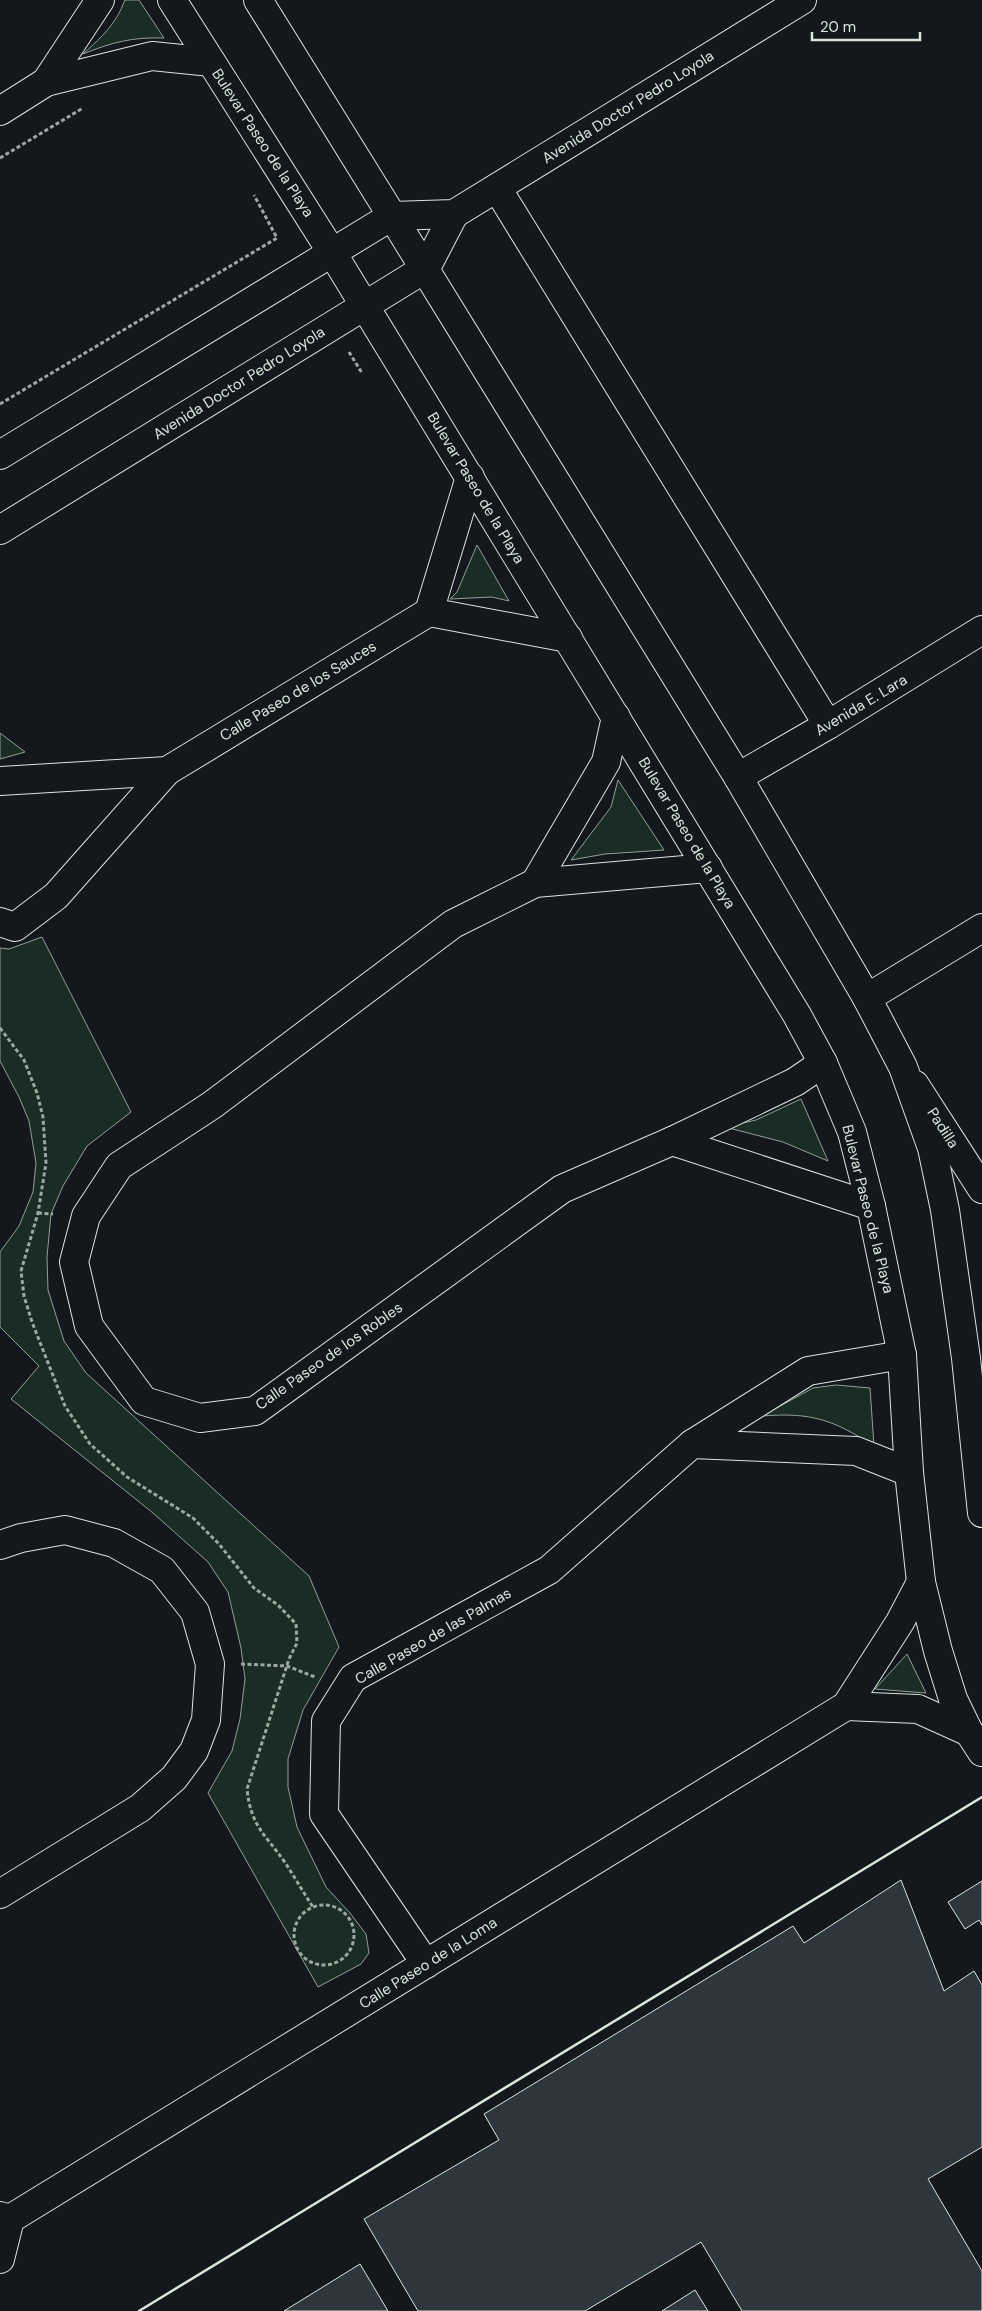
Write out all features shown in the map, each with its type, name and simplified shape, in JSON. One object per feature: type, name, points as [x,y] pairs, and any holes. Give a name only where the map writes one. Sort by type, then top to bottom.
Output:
[{"type":"street","points":[[46,82],[100,0]]},
{"type":"street","name":"Bulevar Paseo de la Playa","points":[[172,0],[333,254],[470,477],[797,1014],[823,1063],[852,1132],[871,1206],[902,1355],[909,1472],[921,1582],[953,1699],[976,1742]]},
{"type":"street","points":[[258,0],[426,268],[738,777],[867,998],[903,1067],[932,1148],[945,1210],[966,1358],[982,1513]]},
{"type":"street","name":"Avenida Doctor Pedro Loyola","points":[[392,216],[454,214],[802,0]]},
{"type":"street","points":[[0,111],[46,82],[152,56],[211,62]]},
{"type":"street","points":[[496,188],[828,726]]},
{"type":"street","points":[[426,268],[454,214]]},
{"type":"street","points":[[0,455],[333,254],[392,216]]},
{"type":"street","name":"Avenida Doctor Pedro Loyola","points":[[0,530],[426,268]]},
{"type":"street","points":[[470,477],[429,612],[568,638]]},
{"type":"street","name":"Calle Paseo de los Sauces","points":[[0,922],[15,927],[56,896],[167,771],[429,612]]},
{"type":"street","name":"Avenida E. Lara","points":[[738,777],[828,726],[982,630]]},
{"type":"street","points":[[535,883],[606,762],[616,717]]},
{"type":"street","name":"Calle Paseo de los Sauces","points":[[0,781],[167,771]]},
{"type":"street","name":"Calle Paseo de los Robles","points":[[708,868],[535,883],[453,924],[212,1105],[119,1166],[86,1216],[74,1262],[89,1326],[144,1401],[200,1418],[255,1411],[562,1189],[672,1141],[795,1082],[823,1063]]},
{"type":"street","points":[[867,998],[982,928]]},
{"type":"street","name":"Padilla","points":[[903,1067],[982,1188]]},
{"type":"street","points":[[672,1141],[871,1206]]},
{"type":"street","name":"Calle Paseo de las Palmas","points":[[426,1964],[324,1814],[326,1721],[353,1678],[549,1570],[692,1444],[808,1371],[902,1355]]},
{"type":"street","points":[[692,1444],[856,1451],[909,1472]]},
{"type":"street","points":[[0,1546],[21,1538],[65,1530],[114,1543],[162,1570],[195,1612],[210,1664],[206,1720],[194,1751],[174,1778],[140,1808],[0,1894]]},
{"type":"street","name":"Calle Paseo de la Loma","points":[[0,2258],[5,2218],[426,1964],[846,1706],[900,1622],[921,1582]]},
{"type":"street","points":[[846,1706],[918,1709],[976,1742]]},
{"type":"path","points":[[0,158],[91,104]]},
{"type":"path","points":[[0,404],[277,238],[254,194]]},
{"type":"path","points":[[0,1028],[24,1060],[37,1093],[43,1117],[46,1163],[38,1213],[21,1271],[24,1296],[65,1406],[90,1444],[127,1477],[193,1518],[219,1544],[254,1588],[278,1605],[296,1624],[297,1643],[287,1666],[247,1789],[249,1807],[262,1834],[284,1861],[296,1883],[313,1907]]},
{"type":"path","points":[[210,1664],[270,1664],[287,1666],[347,1689]]},
{"type":"path","points":[[325,1905],[337,1908],[347,1915],[353,1925],[354,1937],[352,1948],[345,1958],[334,1964],[323,1966],[311,1963],[302,1956],[295,1946],[296,1922],[304,1912],[313,1907],[325,1905]]},
{"type":"green space","points":[[125,0],[139,0],[164,38],[142,38],[123,41],[83,54],[108,30]]},
{"type":"green space","points":[[477,545],[509,601],[492,597],[450,599],[457,592]]},
{"type":"green space","points":[[0,733],[25,752],[0,759]]},
{"type":"green space","points":[[618,780],[664,850],[605,854],[571,860],[611,807]]},
{"type":"green space","points":[[42,937],[131,1112],[87,1146],[63,1186],[51,1214],[47,1257],[48,1290],[64,1341],[86,1373],[309,1576],[339,1647],[303,1710],[288,1759],[288,1787],[297,1827],[326,1887],[366,1934],[369,1953],[361,1964],[318,1987],[208,1793],[232,1751],[240,1719],[245,1679],[241,1648],[228,1592],[208,1562],[153,1513],[11,1399],[39,1366],[0,1327],[0,1252],[19,1226],[33,1192],[36,1163],[29,1121],[0,1061],[0,948],[9,949]]},
{"type":"green space","points":[[801,1099],[828,1161],[783,1142],[725,1127],[756,1120]]},
{"type":"green space","points":[[836,1385],[870,1388],[874,1446],[847,1430],[821,1420],[795,1415],[762,1416],[813,1388]]},
{"type":"green space","points":[[907,1654],[926,1693],[875,1689]]},
{"type":"building","points":[[901,1880],[944,1991],[974,1971],[982,1985],[982,2147],[928,2179],[982,2271],[982,2311],[742,2311],[701,2242],[585,2311],[418,2311],[364,2219],[499,2140],[484,2114],[793,1926],[804,1943]]},
{"type":"building","points":[[982,1881],[982,1925],[979,1920],[965,1929],[948,1902]]},
{"type":"building","points":[[360,2264],[388,2311],[284,2311]]},
{"type":"building","points":[[695,2290],[708,2311],[662,2311]]},
{"type":"wall","points":[[139,2311],[982,1797]]}]
